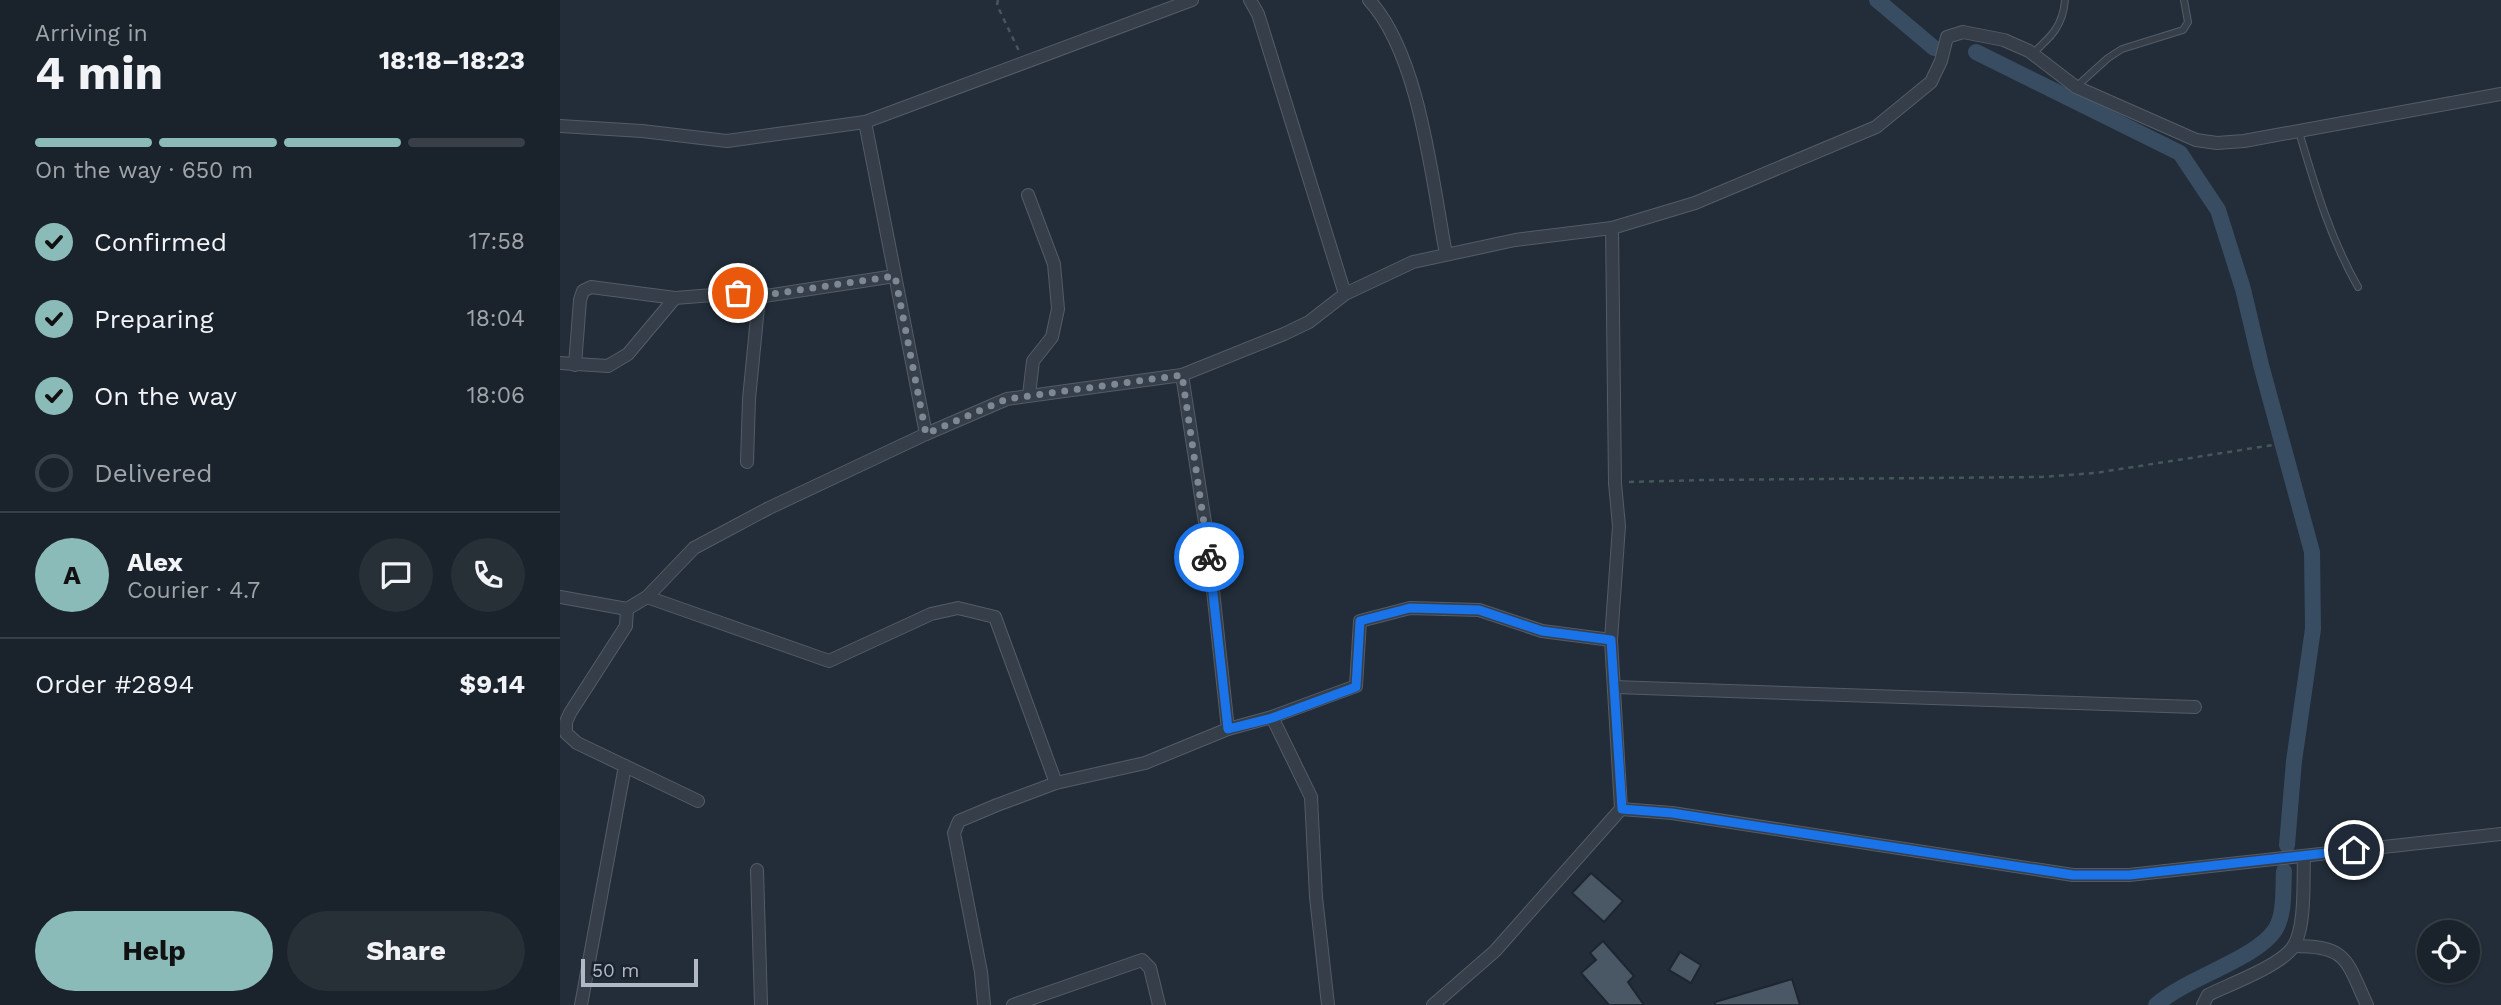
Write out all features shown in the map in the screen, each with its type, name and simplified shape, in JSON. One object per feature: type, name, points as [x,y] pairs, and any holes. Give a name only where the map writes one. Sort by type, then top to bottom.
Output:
[{"type":"street","points":[[560,126],[642,131],[727,141],[865,122],[1192,0]]},
{"type":"street","points":[[1250,0],[1258,15],[1345,294]]},
{"type":"street","points":[[1369,0],[1389,29],[1416,97],[1446,254]]},
{"type":"street","points":[[560,597],[626,609],[647,597],[694,548],[769,508],[1007,399],[1182,375],[1284,334],[1309,321],[1345,294],[1413,262],[1515,240],[1612,228],[1695,203],[1876,127],[1931,82],[1941,61],[1947,37],[1953,34],[1963,32],[2004,40],[2032,54],[2076,88],[2196,140],[2217,143],[2299,132],[2501,94]]},
{"type":"street","points":[[865,122],[926,434]]},
{"type":"street","points":[[1028,195],[1054,264],[1058,309],[1052,337],[1033,361],[1029,395]]},
{"type":"street","points":[[1433,1005],[1495,951],[1622,809],[1611,640],[1619,526],[1615,483],[1612,228]]},
{"type":"street","points":[[575,365],[580,300],[583,291],[591,287],[676,298],[738,293],[758,296],[895,276]]},
{"type":"street","points":[[747,462],[749,399],[758,296]]},
{"type":"street","points":[[560,363],[608,366],[628,354],[676,298]]},
{"type":"street","points":[[1182,375],[1207,535],[1228,729]]},
{"type":"street","points":[[647,597],[829,661],[931,614],[958,608],[995,617],[1056,783]]},
{"type":"street","points":[[984,1005],[981,972],[954,833],[959,821],[1056,783],[1145,763],[1228,729],[1272,718],[1356,687],[1360,621],[1410,608],[1479,610],[1542,631],[1611,640]]},
{"type":"street","points":[[626,609],[626,626],[566,722],[566,733],[577,743],[698,801]]},
{"type":"street","points":[[1614,687],[2195,706]]},
{"type":"street","points":[[1272,718],[1311,797],[1316,897],[1328,1005]]},
{"type":"street","points":[[581,1005],[625,766]]},
{"type":"street","points":[[1622,809],[1672,813],[2073,875],[2129,875],[2501,834]]},
{"type":"street","points":[[2203,1005],[2208,995],[2281,959],[2294,946],[2300,930],[2304,856]]},
{"type":"street","points":[[757,870],[761,1005]]},
{"type":"street","points":[[2294,946],[2320,946],[2338,954],[2349,967],[2367,1005]]},
{"type":"street","points":[[1013,1005],[1142,960],[1150,968],[1159,1005]]},
{"type":"lane","points":[[2032,54],[2060,25],[2065,0]]},
{"type":"lane","points":[[2076,88],[2108,58],[2122,49],[2183,30],[2188,22],[2184,0]]},
{"type":"lane","points":[[2299,132],[2319,202],[2340,255],[2358,287]]},
{"type":"path","points":[[998,0],[997,5],[1026,64]]},
{"type":"path","points":[[1615,483],[2041,477],[2095,473],[2273,445]]},
{"type":"building","points":[[1591,873],[1623,901],[1604,922],[1572,893]]},
{"type":"building","points":[[1603,941],[1634,976],[1628,982],[1644,1005],[1609,1005],[1581,973],[1596,960],[1590,953]]},
{"type":"building","points":[[1680,952],[1701,965],[1691,983],[1669,970]]},
{"type":"building","points":[[1792,979],[1800,1005],[1715,1005],[1715,1002]]},
{"type":"waterway","points":[[1877,0],[1934,48]]},
{"type":"waterway","points":[[1976,52],[2180,153],[2218,210],[2243,289],[2312,552],[2313,629],[2294,761],[2287,845]]},
{"type":"waterway","points":[[2156,1005],[2266,940],[2275,930],[2280,917],[2284,871]]},
{"type":"way so far","points":[[738,293],[758,296],[895,276],[926,434],[1007,399],[1182,375],[1209,557]]},
{"type":"route","points":[[1209,557],[1228,729],[1272,718],[1356,687],[1360,621],[1410,608],[1479,610],[1542,631],[1611,640],[1622,809],[1672,813],[2073,875],[2129,875],[2354,850]]}]
